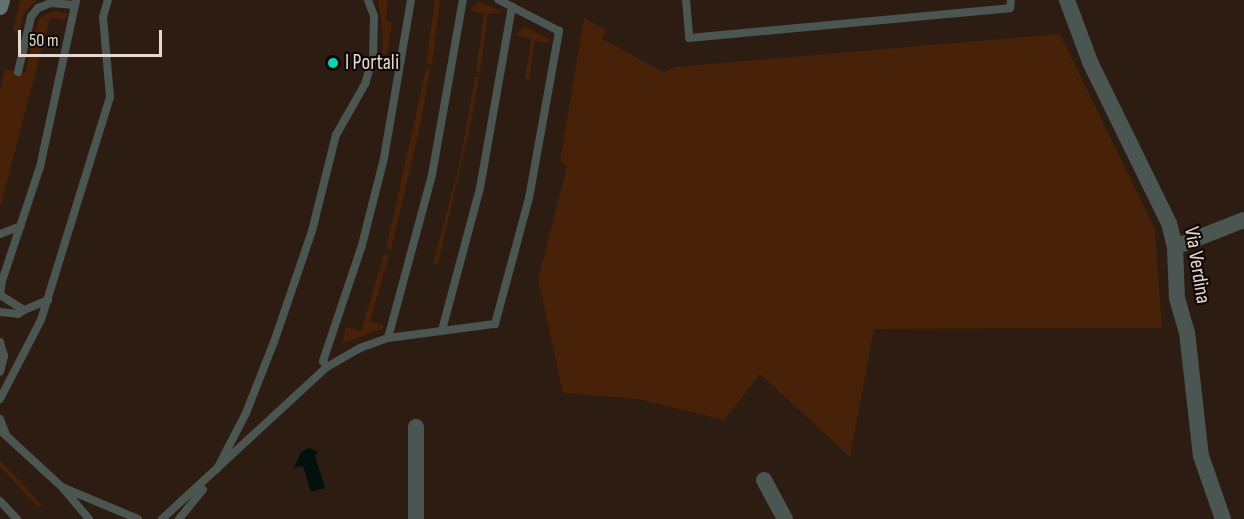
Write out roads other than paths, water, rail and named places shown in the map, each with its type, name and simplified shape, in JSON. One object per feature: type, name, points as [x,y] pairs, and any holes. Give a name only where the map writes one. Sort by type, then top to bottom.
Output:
[{"type":"main road","points":[[0,7],[2,0]]},
{"type":"street","name":"Via Verdina","points":[[1067,0],[1081,42],[1169,224],[1175,248],[1178,298],[1187,332],[1201,456],[1223,519]]},
{"type":"street","points":[[1175,248],[1244,220]]},
{"type":"street","points":[[416,427],[416,519]]},
{"type":"street","points":[[764,480],[785,519]]},
{"type":"lane","points":[[0,399],[41,320],[110,97],[103,17],[108,0]]},
{"type":"lane","points":[[179,519],[215,473],[246,412],[274,342],[312,231],[336,135],[365,84],[373,58],[374,16],[368,0]]},
{"type":"lane","points":[[327,368],[323,361],[362,245],[384,158],[411,0]]},
{"type":"lane","points":[[388,338],[432,175],[463,0]]},
{"type":"lane","points":[[162,519],[215,473],[327,368],[388,338],[495,324],[529,198],[559,32],[499,0]]},
{"type":"lane","points":[[686,0],[689,38],[1010,8],[1011,0]]},
{"type":"lane","points":[[18,72],[31,17],[38,8],[51,3],[76,2],[51,121],[0,295],[24,310]]},
{"type":"lane","points":[[442,330],[480,188],[512,7]]},
{"type":"lane","points":[[0,234],[21,226]]},
{"type":"lane","points":[[0,312],[18,314],[48,300]]},
{"type":"lane","points":[[0,342],[4,356],[0,372]]},
{"type":"lane","points":[[0,419],[3,433],[62,487],[89,519]]},
{"type":"lane","points":[[62,487],[129,518],[138,519]]},
{"type":"lane","points":[[0,501],[17,519]]},
{"type":"place","name":"I Portali","points":[[333,63]]}]
